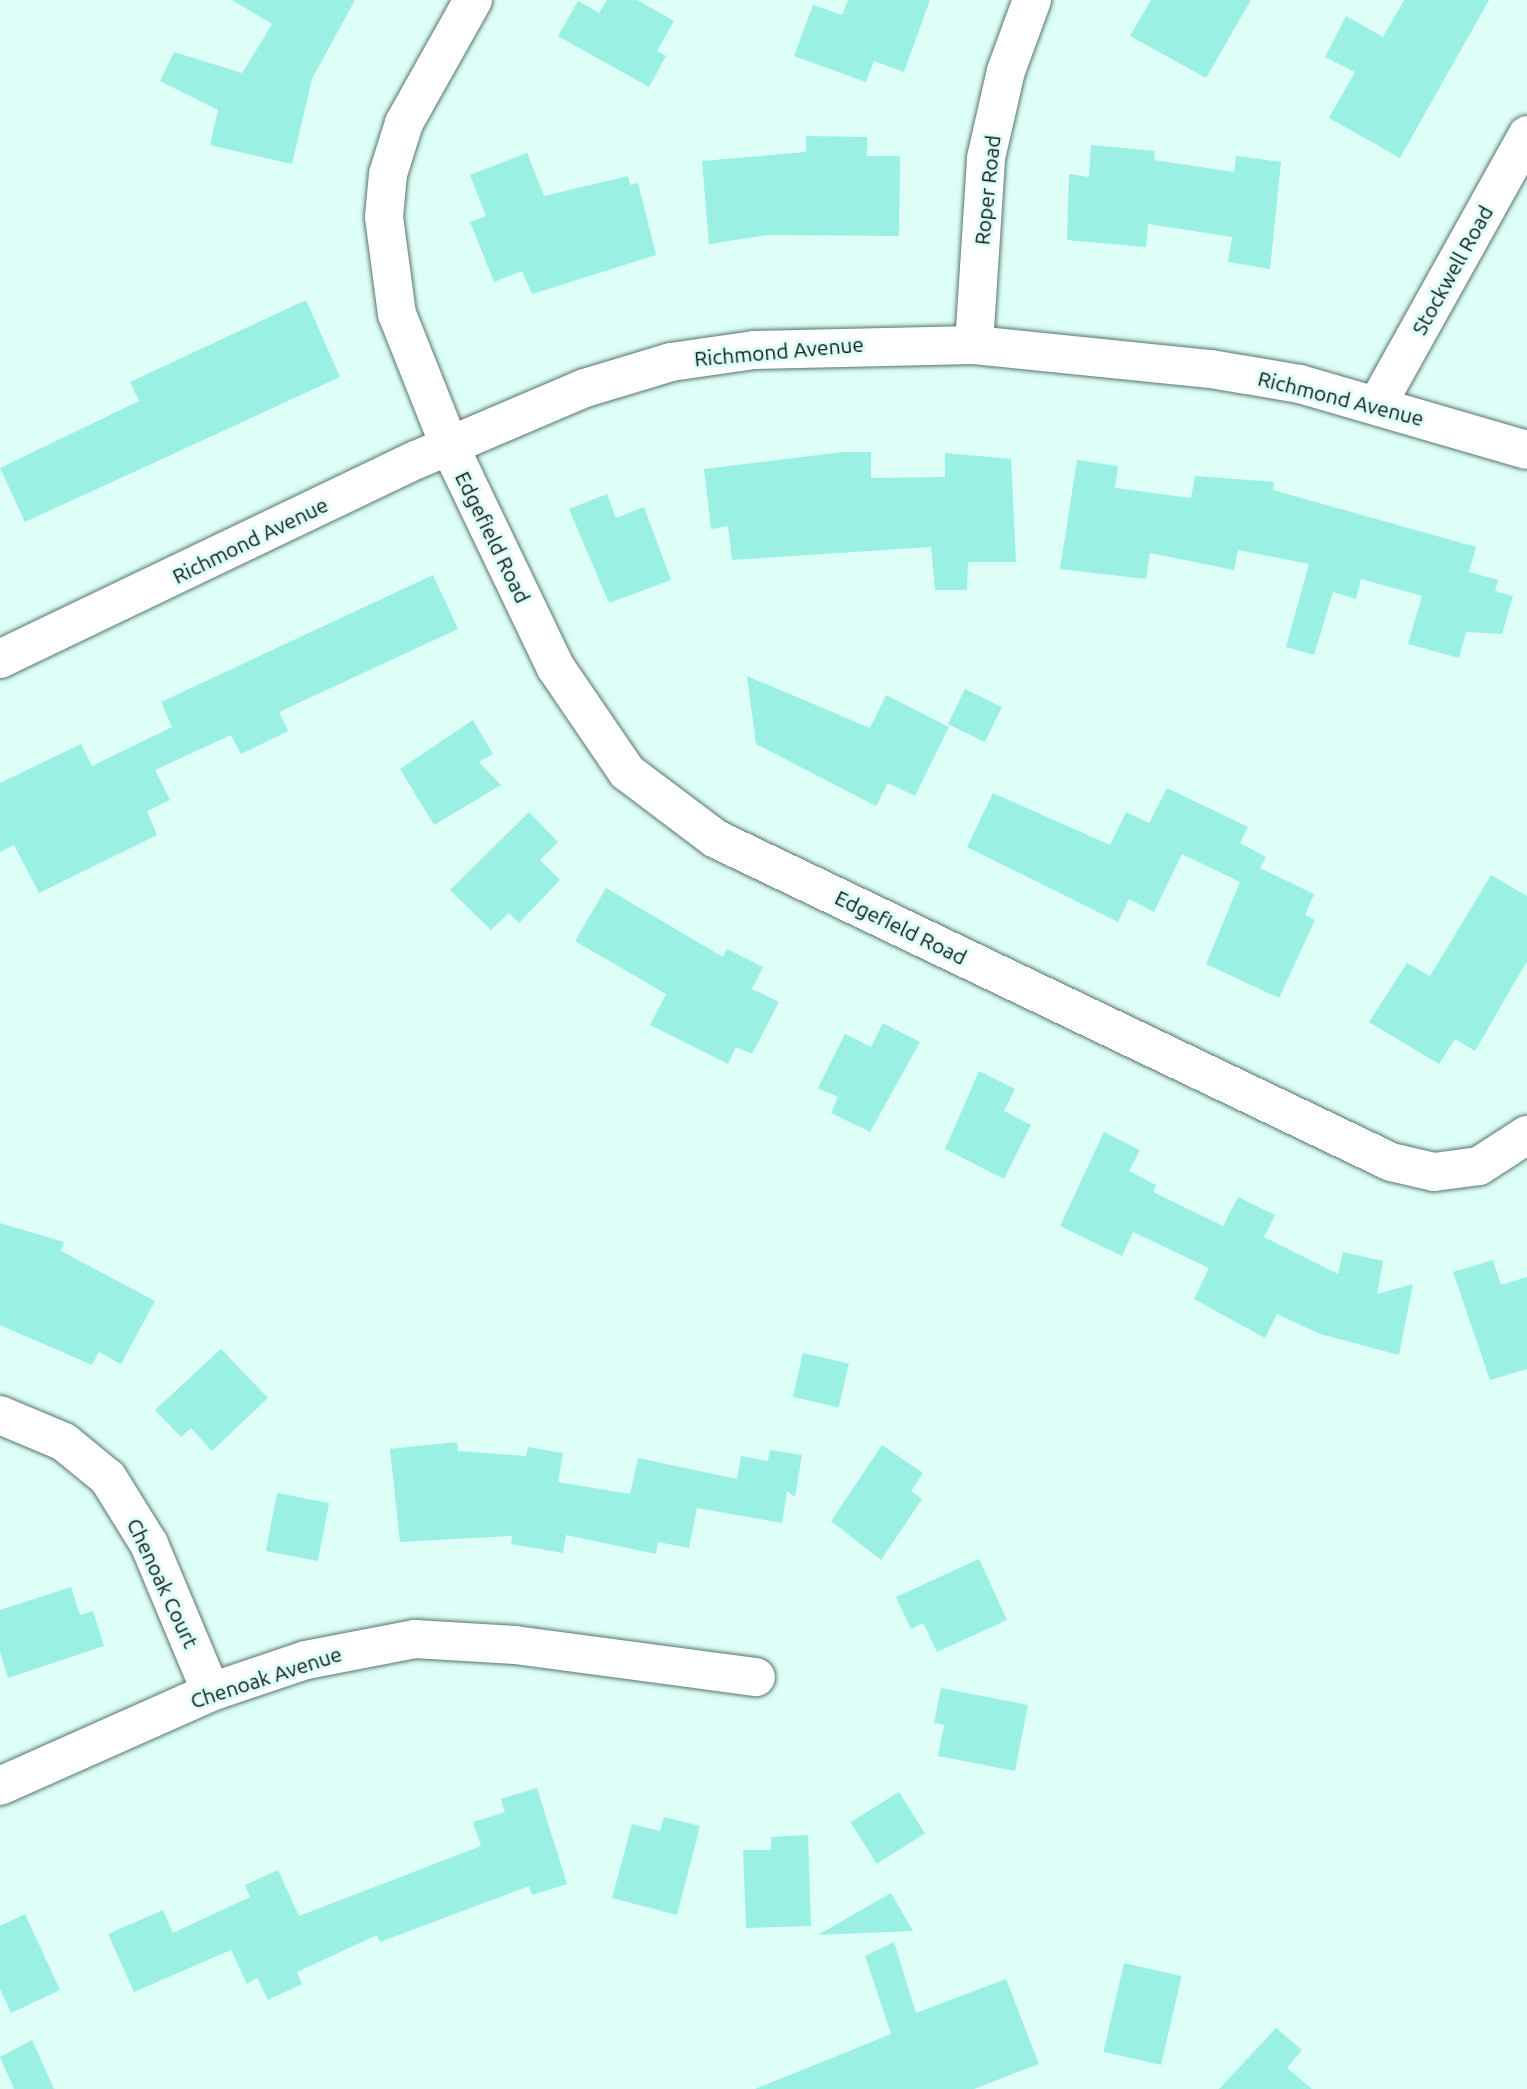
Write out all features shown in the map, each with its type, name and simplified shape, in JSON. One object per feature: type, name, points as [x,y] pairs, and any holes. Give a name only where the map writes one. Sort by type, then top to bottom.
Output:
[{"type":"street","name":"Edgefield Road","points":[[473,0],[404,123],[388,174],[384,217],[397,314],[449,445],[592,730],[627,772],[716,839],[1391,1162],[1434,1172],[1479,1166],[1527,1135]]},
{"type":"street","name":"Roper Road","points":[[974,345],[986,158],[1006,71],[1032,0]]},
{"type":"street","name":"Stockwell Road","points":[[1377,405],[1527,135]]},
{"type":"street","name":"Richmond Avenue","points":[[0,659],[449,445],[584,388],[671,362],[826,343],[974,345],[1211,369],[1377,405],[1527,450]]},
{"type":"street","name":"Chenoak Court","points":[[0,1415],[64,1442],[108,1479],[149,1544],[211,1692]]},
{"type":"street","name":"Chenoak Avenue","points":[[0,1786],[211,1692],[306,1660],[415,1639],[515,1645],[755,1677]]},
{"type":"building","points":[[232,0],[355,0],[312,79],[292,164],[210,145],[218,110],[160,81],[174,52],[242,73],[272,24]]},
{"type":"building","points":[[607,0],[637,0],[674,21],[657,51],[666,56],[649,87],[558,36],[578,1],[599,13]]},
{"type":"building","points":[[848,0],[930,0],[904,72],[874,61],[866,82],[794,56],[813,5],[842,15]]},
{"type":"building","points":[[1151,0],[1251,0],[1206,78],[1130,36]]},
{"type":"building","points":[[1404,0],[1489,0],[1400,158],[1329,118],[1355,72],[1325,57],[1346,16],[1383,37]]},
{"type":"building","points":[[806,136],[867,137],[867,156],[900,156],[899,236],[768,235],[709,244],[702,161],[806,152]]},
{"type":"building","points":[[1091,145],[1155,151],[1154,160],[1234,172],[1236,156],[1281,162],[1270,269],[1228,262],[1232,237],[1148,224],[1146,247],[1067,240],[1069,174],[1089,177]]},
{"type":"building","points":[[527,153],[544,196],[628,176],[630,185],[638,183],[656,255],[532,294],[522,271],[494,282],[470,222],[486,216],[470,175]]},
{"type":"building","points":[[306,300],[340,377],[25,522],[0,468],[139,401],[130,382]]},
{"type":"building","points":[[843,452],[871,452],[871,478],[945,477],[945,453],[1011,459],[1016,562],[968,562],[967,590],[935,590],[931,547],[732,560],[728,526],[711,529],[704,469]]},
{"type":"building","points":[[1077,460],[1118,466],[1115,488],[1191,498],[1195,476],[1274,482],[1273,490],[1476,547],[1469,572],[1498,580],[1495,591],[1513,596],[1502,634],[1466,632],[1459,658],[1408,644],[1422,596],[1361,579],[1356,599],[1333,592],[1314,655],[1286,647],[1309,564],[1238,550],[1234,570],[1150,553],[1146,579],[1060,569]]},
{"type":"building","points":[[607,494],[616,518],[644,507],[671,580],[609,603],[569,509]]},
{"type":"building","points":[[433,575],[458,629],[279,712],[288,731],[241,754],[231,735],[155,770],[170,800],[147,811],[157,835],[39,893],[14,845],[0,852],[0,783],[81,744],[92,766],[172,727],[161,702]]},
{"type":"building","points":[[747,676],[870,728],[886,695],[949,727],[915,796],[888,783],[876,806],[756,744]]},
{"type":"building","points":[[965,689],[1002,707],[985,742],[948,724]]},
{"type":"building","points":[[473,720],[493,754],[479,762],[501,785],[434,825],[400,769]]},
{"type":"building","points":[[1167,788],[1248,827],[1240,843],[1266,857],[1260,868],[1314,894],[1305,915],[1315,920],[1279,998],[1206,964],[1240,882],[1182,854],[1154,912],[1129,899],[1118,922],[967,847],[993,793],[1110,845],[1126,812],[1149,823]]},
{"type":"building","points":[[529,812],[558,842],[540,860],[560,880],[519,923],[509,913],[491,930],[450,890]]},
{"type":"building","points":[[1491,875],[1527,896],[1527,961],[1475,1051],[1455,1039],[1439,1064],[1369,1022],[1407,963],[1430,976]]},
{"type":"building","points":[[606,888],[723,957],[727,949],[763,967],[752,989],[779,1002],[752,1054],[736,1047],[728,1064],[650,1025],[666,994],[575,941]]},
{"type":"building","points":[[883,1023],[920,1042],[870,1132],[831,1113],[838,1097],[818,1088],[845,1034],[871,1047]]},
{"type":"building","points":[[979,1071],[1015,1089],[1004,1111],[1031,1125],[1004,1179],[945,1149]]},
{"type":"building","points":[[1104,1132],[1140,1150],[1129,1171],[1156,1185],[1153,1192],[1223,1226],[1238,1197],[1275,1215],[1264,1237],[1338,1274],[1343,1252],[1383,1261],[1377,1294],[1413,1284],[1399,1355],[1320,1334],[1277,1314],[1265,1338],[1194,1299],[1209,1268],[1133,1232],[1122,1256],[1060,1226]]},
{"type":"building","points":[[0,1223],[64,1242],[61,1251],[155,1301],[121,1364],[99,1352],[92,1365],[0,1325]]},
{"type":"building","points":[[1493,1260],[1501,1285],[1527,1277],[1527,1369],[1490,1380],[1453,1272]]},
{"type":"building","points":[[221,1349],[268,1398],[212,1451],[191,1428],[181,1437],[155,1410]]},
{"type":"building","points":[[803,1353],[849,1364],[839,1407],[793,1397]]},
{"type":"building","points":[[457,1442],[458,1451],[526,1456],[528,1447],[563,1453],[558,1482],[630,1494],[638,1458],[737,1479],[741,1456],[768,1461],[770,1450],[802,1455],[795,1497],[787,1491],[782,1523],[697,1508],[689,1548],[658,1542],[656,1554],[566,1535],[563,1553],[511,1544],[512,1536],[400,1542],[390,1449]]},
{"type":"building","points":[[882,1445],[923,1473],[911,1491],[922,1499],[881,1560],[831,1521]]},
{"type":"building","points":[[277,1493],[329,1503],[318,1561],[266,1551]]},
{"type":"building","points":[[979,1559],[1007,1620],[937,1652],[923,1623],[911,1629],[896,1597]]},
{"type":"building","points":[[71,1587],[80,1615],[93,1611],[104,1646],[8,1678],[0,1652],[0,1610]]},
{"type":"building","points":[[941,1688],[1028,1705],[1015,1771],[938,1756],[944,1725],[934,1723]]},
{"type":"building","points":[[537,1788],[567,1884],[532,1895],[529,1886],[380,1942],[377,1935],[297,1972],[302,1984],[268,2000],[257,1978],[247,1984],[231,1950],[134,1992],[108,1934],[163,1910],[173,1933],[250,1897],[245,1885],[278,1870],[299,1916],[481,1846],[473,1822],[505,1812],[501,1799]]},
{"type":"building","points":[[899,1792],[925,1834],[877,1864],[851,1822]]},
{"type":"building","points":[[664,1817],[700,1826],[677,1915],[612,1898],[632,1824],[660,1831]]},
{"type":"building","points":[[808,1835],[811,1926],[746,1928],[743,1850],[771,1850],[771,1837]]},
{"type":"building","points":[[891,1893],[913,1931],[818,1935]]},
{"type":"building","points":[[25,1914],[60,1990],[11,2013],[0,1989],[0,1926]]},
{"type":"building","points":[[894,1942],[916,2013],[1006,1979],[1039,2064],[974,2089],[755,2089],[891,2034],[865,1956]]},
{"type":"building","points":[[1124,1963],[1181,1976],[1161,2065],[1104,2052]]},
{"type":"building","points":[[1276,2028],[1302,2050],[1287,2068],[1312,2089],[1219,2089]]},
{"type":"building","points":[[32,2040],[54,2089],[14,2089],[0,2057]]}]
